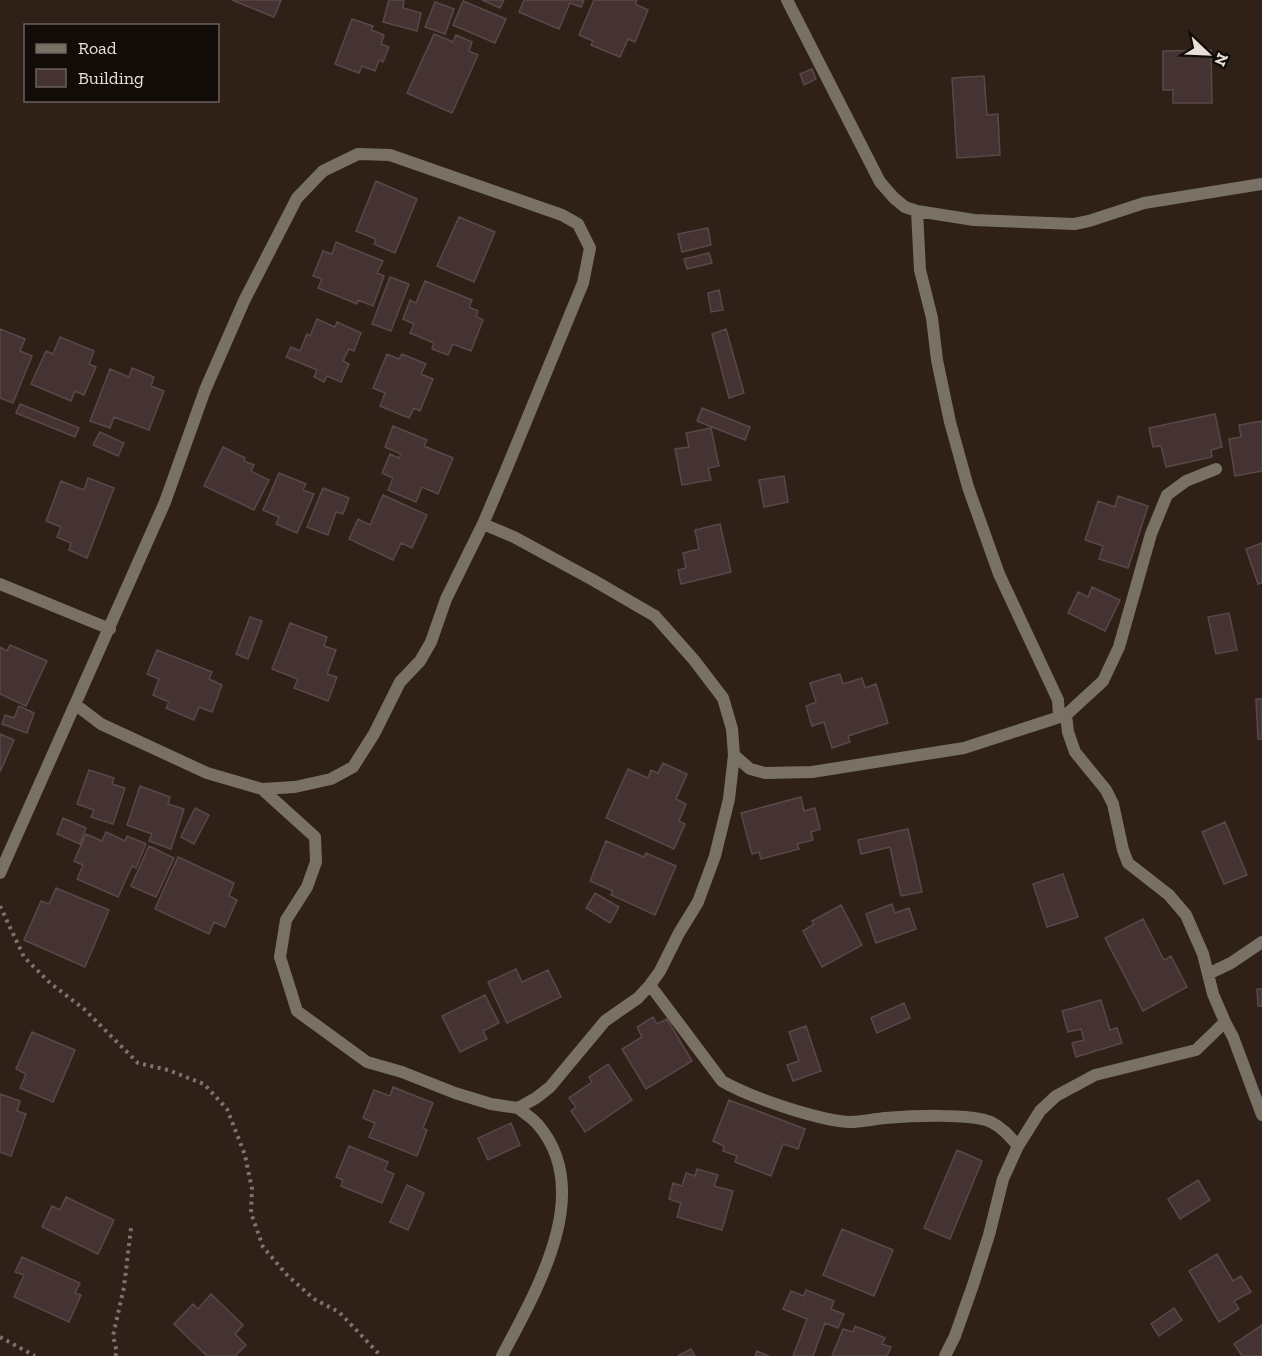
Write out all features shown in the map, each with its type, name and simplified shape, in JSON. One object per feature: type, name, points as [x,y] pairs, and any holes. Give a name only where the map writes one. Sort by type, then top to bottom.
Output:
[{"type":"street","points":[[787,0],[880,182],[905,207],[974,220],[1074,224],[1144,203],[1262,184]]},
{"type":"street","points":[[0,873],[165,502],[206,390],[244,302],[297,198],[323,171],[358,154],[390,155],[562,215],[578,224],[590,248],[583,283],[483,524],[446,600],[431,642],[420,662],[400,682],[375,734],[353,767],[331,779],[295,787],[262,789],[207,773],[101,724],[76,705]]},
{"type":"street","points":[[917,211],[920,270],[932,318],[937,360],[950,422],[968,487],[999,574],[1055,693],[1075,752],[1106,790],[1113,804],[1128,863],[1169,895],[1186,915],[1203,954],[1213,994],[1233,1037],[1260,1109]]},
{"type":"street","points":[[734,755],[750,768],[765,774],[812,772],[964,748],[1063,716],[1091,694],[1103,681],[1119,647],[1151,534],[1167,495],[1186,481],[1216,469]]},
{"type":"street","points":[[483,524],[514,537],[655,616],[694,660],[723,698],[732,729],[734,755],[729,799],[715,856],[698,902],[660,971],[638,998],[605,1021],[550,1087],[518,1108]]},
{"type":"street","points":[[0,584],[110,630]]},
{"type":"street","points":[[262,789],[315,837],[316,862],[307,886],[286,920],[280,957],[297,1011],[367,1062],[491,1104],[518,1108],[538,1125],[557,1157],[564,1183],[562,1216],[545,1267],[502,1356]]},
{"type":"street","points":[[1209,974],[1231,963],[1262,942]]},
{"type":"street","points":[[650,985],[722,1081],[739,1091],[812,1114],[849,1122],[893,1117],[970,1116],[989,1121],[1004,1130],[1018,1146]]},
{"type":"street","points":[[945,1356],[955,1336],[973,1285],[1003,1179],[1018,1146],[1040,1112],[1056,1096],[1095,1075],[1196,1050],[1225,1022]]},
{"type":"path","points":[[0,906],[24,957],[50,983],[84,1009],[138,1063],[168,1070],[204,1084],[227,1109],[245,1155],[252,1189],[251,1214],[263,1247],[287,1275],[314,1299],[339,1312],[381,1356]]},
{"type":"path","points":[[115,1356],[117,1353],[112,1336],[124,1287],[131,1228]]},
{"type":"path","points":[[0,1336],[35,1356]]},
{"type":"building","points":[[232,0],[281,0],[274,17]]},
{"type":"building","points":[[389,0],[404,0],[403,8],[421,13],[417,31],[383,22]]},
{"type":"building","points":[[482,0],[504,0],[500,8]]},
{"type":"building","points":[[524,0],[584,0],[581,7],[570,3],[559,29],[519,12]]},
{"type":"building","points":[[594,0],[637,0],[635,4],[648,10],[635,42],[628,39],[620,57],[591,45],[593,41],[579,35]]},
{"type":"building","points":[[463,1],[506,19],[495,43],[453,25]]},
{"type":"building","points":[[435,2],[454,9],[445,34],[425,27]]},
{"type":"building","points":[[352,19],[373,26],[371,30],[384,35],[381,44],[389,47],[383,62],[379,60],[375,71],[362,66],[359,73],[335,64]]},
{"type":"building","points":[[434,34],[453,42],[456,35],[472,42],[469,51],[478,55],[452,113],[407,93]]},
{"type":"building","points":[[1211,50],[1212,103],[1173,103],[1173,90],[1163,90],[1163,51]]},
{"type":"building","points":[[812,69],[816,79],[804,85],[800,74]]},
{"type":"building","points":[[984,76],[987,115],[998,114],[1000,155],[957,158],[952,78]]},
{"type":"building","points":[[376,181],[417,199],[395,253],[374,244],[376,239],[356,231]]},
{"type":"building","points":[[459,217],[495,232],[474,282],[437,266]]},
{"type":"building","points":[[708,228],[711,245],[682,252],[678,234]]},
{"type":"building","points":[[336,242],[383,261],[377,273],[384,276],[373,306],[358,300],[357,304],[318,288],[322,279],[313,276],[323,251],[332,254]]},
{"type":"building","points":[[709,253],[712,263],[687,269],[684,259]]},
{"type":"building","points":[[390,277],[409,284],[391,331],[372,324]]},
{"type":"building","points":[[425,281],[472,300],[469,307],[478,311],[476,316],[483,320],[471,351],[453,344],[448,355],[432,349],[434,343],[410,333],[414,324],[403,319],[410,300],[416,303]]},
{"type":"building","points":[[719,290],[723,310],[711,312],[708,293]]},
{"type":"building","points":[[317,319],[335,327],[337,322],[361,333],[354,351],[349,349],[343,361],[349,364],[341,382],[327,376],[324,382],[314,377],[317,370],[286,357],[291,347],[300,351]]},
{"type":"building","points":[[0,329],[25,339],[20,351],[32,356],[13,403],[0,398]]},
{"type":"building","points":[[726,329],[744,393],[729,398],[712,334]]},
{"type":"building","points":[[60,337],[94,351],[89,364],[96,367],[84,395],[75,391],[71,401],[31,384],[46,351],[53,354]]},
{"type":"building","points":[[387,354],[399,359],[402,354],[426,364],[421,374],[433,379],[420,411],[414,408],[409,418],[380,406],[385,393],[373,388]]},
{"type":"building","points":[[132,368],[154,377],[151,386],[164,391],[149,430],[114,417],[110,428],[90,421],[110,369],[129,377]]},
{"type":"building","points":[[20,404],[79,428],[75,437],[16,413]]},
{"type":"building","points":[[702,408],[750,427],[745,440],[697,421]]},
{"type":"building","points":[[1215,414],[1222,447],[1211,450],[1212,457],[1166,467],[1161,446],[1153,447],[1149,428]]},
{"type":"building","points":[[1262,421],[1262,471],[1235,476],[1229,439],[1241,437],[1239,425]]},
{"type":"building","points":[[393,426],[427,440],[424,446],[453,458],[438,494],[422,487],[416,502],[388,490],[393,478],[382,473],[390,454],[399,458],[401,454],[385,447]]},
{"type":"building","points":[[711,428],[719,466],[708,468],[711,480],[682,485],[675,449],[689,447],[686,433]]},
{"type":"building","points":[[100,432],[124,443],[118,456],[93,445]]},
{"type":"building","points":[[223,447],[245,458],[244,461],[254,465],[251,471],[269,480],[254,510],[204,486]]},
{"type":"building","points":[[279,473],[306,484],[303,490],[314,494],[297,533],[276,524],[279,517],[263,510]]},
{"type":"building","points":[[784,476],[788,502],[764,507],[759,480]]},
{"type":"building","points":[[88,478],[114,488],[87,558],[69,550],[71,543],[57,537],[61,527],[46,521],[61,481],[84,490]]},
{"type":"building","points":[[323,488],[349,498],[343,514],[336,512],[328,535],[307,527]]},
{"type":"building","points":[[383,495],[427,515],[412,548],[401,543],[393,560],[349,539],[358,519],[370,525]]},
{"type":"building","points":[[1118,496],[1148,506],[1128,568],[1099,559],[1103,546],[1085,540],[1098,501],[1115,507]]},
{"type":"building","points":[[720,524],[731,572],[681,584],[678,570],[686,568],[683,553],[699,549],[695,530]]},
{"type":"building","points":[[1262,543],[1262,583],[1258,584],[1246,549]]},
{"type":"building","points":[[1092,587],[1120,600],[1105,631],[1068,613],[1078,592],[1088,597]]},
{"type":"building","points":[[1229,613],[1237,650],[1216,654],[1208,617]]},
{"type":"building","points":[[250,617],[262,621],[248,659],[236,654]]},
{"type":"building","points":[[290,623],[327,637],[324,646],[336,650],[327,674],[337,677],[328,701],[294,688],[298,679],[272,669]]},
{"type":"building","points":[[10,645],[47,661],[26,706],[0,694],[0,647],[7,651]]},
{"type":"building","points":[[157,650],[212,672],[209,679],[222,685],[212,712],[199,707],[194,720],[166,708],[169,702],[153,695],[159,679],[147,674]]},
{"type":"building","points":[[840,674],[843,684],[862,678],[865,688],[876,684],[888,723],[848,736],[850,742],[832,748],[824,722],[812,726],[806,706],[816,702],[810,683]]},
{"type":"building","points":[[1256,699],[1262,699],[1262,739],[1258,739]]},
{"type":"building","points":[[19,706],[34,713],[27,733],[2,724],[5,715],[14,718]]},
{"type":"building","points":[[0,734],[14,740],[0,772]]},
{"type":"building","points":[[663,763],[687,774],[676,799],[686,804],[679,821],[685,824],[674,849],[606,818],[628,769],[648,778],[651,770],[658,773]]},
{"type":"building","points":[[89,770],[114,778],[112,784],[125,788],[113,824],[91,817],[94,810],[77,804]]},
{"type":"building","points":[[140,786],[170,797],[168,804],[184,809],[171,849],[149,841],[152,834],[127,825]]},
{"type":"building","points":[[801,797],[804,811],[815,808],[820,829],[811,832],[813,840],[797,844],[799,849],[761,859],[759,852],[752,854],[741,813]]},
{"type":"building","points":[[195,808],[209,815],[194,844],[181,837]]},
{"type":"building","points":[[63,818],[86,828],[80,844],[57,834]]},
{"type":"building","points":[[1225,822],[1247,875],[1224,884],[1202,832]]},
{"type":"building","points":[[908,829],[922,892],[901,896],[890,847],[861,854],[858,840]]},
{"type":"building","points":[[106,832],[125,841],[127,836],[146,844],[136,868],[132,866],[118,897],[77,879],[83,865],[74,861],[86,834],[102,841]]},
{"type":"building","points":[[606,841],[644,857],[646,853],[676,866],[655,915],[611,895],[613,891],[590,881]]},
{"type":"building","points":[[149,846],[174,858],[156,897],[131,886]]},
{"type":"building","points":[[178,857],[234,883],[229,896],[237,900],[225,927],[214,922],[209,934],[155,909]]},
{"type":"building","points":[[1063,874],[1078,917],[1047,927],[1033,884]]},
{"type":"building","points":[[56,888],[109,910],[85,967],[24,940],[41,901],[49,904]]},
{"type":"building","points":[[595,893],[619,907],[610,923],[586,908]]},
{"type":"building","points":[[892,904],[895,913],[909,908],[916,929],[876,943],[866,914]]},
{"type":"building","points":[[841,905],[862,945],[822,967],[803,931],[814,924],[812,921]]},
{"type":"building","points":[[1143,919],[1164,960],[1171,956],[1187,987],[1143,1011],[1105,938]]},
{"type":"building","points":[[516,969],[522,982],[548,970],[561,997],[507,1023],[488,982]]},
{"type":"building","points":[[1257,989],[1262,989],[1262,1006],[1258,1006]]},
{"type":"building","points":[[485,995],[499,1023],[483,1031],[487,1039],[460,1052],[442,1016]]},
{"type":"building","points":[[1101,1000],[1110,1030],[1117,1028],[1122,1043],[1076,1057],[1072,1043],[1084,1040],[1081,1029],[1068,1032],[1062,1011]]},
{"type":"building","points":[[904,1003],[910,1018],[877,1033],[871,1018]]},
{"type":"building","points":[[653,1017],[657,1024],[667,1019],[692,1061],[646,1089],[622,1049],[642,1037],[637,1027]]},
{"type":"building","points":[[806,1026],[821,1071],[793,1081],[787,1065],[799,1061],[789,1032]]},
{"type":"building","points":[[32,1032],[75,1050],[53,1102],[20,1088],[26,1074],[16,1069]]},
{"type":"building","points":[[608,1064],[632,1100],[585,1132],[571,1111],[576,1107],[569,1098],[592,1082],[589,1077]]},
{"type":"building","points":[[393,1087],[433,1103],[423,1128],[427,1130],[417,1156],[369,1137],[375,1123],[363,1118],[374,1090],[390,1096]]},
{"type":"building","points":[[0,1094],[20,1101],[17,1111],[26,1114],[11,1156],[0,1152]]},
{"type":"building","points":[[729,1100],[805,1129],[798,1149],[783,1144],[771,1176],[735,1162],[737,1156],[723,1151],[724,1146],[713,1141]]},
{"type":"building","points":[[511,1123],[520,1145],[488,1160],[478,1138]]},
{"type":"building","points":[[349,1146],[388,1162],[385,1170],[394,1174],[382,1203],[341,1186],[343,1180],[336,1177]]},
{"type":"building","points":[[957,1150],[982,1161],[950,1239],[924,1228]]},
{"type":"building","points":[[697,1169],[718,1175],[714,1186],[733,1191],[722,1230],[677,1217],[681,1203],[669,1199],[673,1183],[682,1186],[686,1173],[695,1176]]},
{"type":"building","points":[[1198,1180],[1210,1200],[1180,1219],[1168,1199]]},
{"type":"building","points":[[407,1185],[424,1193],[408,1230],[390,1222]]},
{"type":"building","points":[[66,1197],[114,1220],[98,1254],[42,1227],[52,1206],[60,1210]]},
{"type":"building","points":[[842,1229],[893,1250],[874,1296],[823,1275]]},
{"type":"building","points":[[1217,1254],[1233,1281],[1241,1276],[1251,1292],[1234,1301],[1239,1309],[1219,1322],[1189,1271]]},
{"type":"building","points":[[22,1257],[80,1283],[75,1293],[81,1295],[69,1322],[14,1297],[24,1275],[15,1272]]},
{"type":"building","points":[[806,1290],[834,1301],[831,1309],[844,1314],[838,1328],[825,1323],[813,1356],[793,1356],[807,1319],[783,1309],[791,1291],[804,1296]]},
{"type":"building","points":[[211,1294],[243,1325],[235,1334],[246,1345],[235,1356],[207,1356],[174,1324],[193,1304],[198,1309]]},
{"type":"building","points":[[1174,1308],[1182,1320],[1159,1336],[1151,1324]]},
{"type":"building","points":[[1262,1325],[1262,1356],[1242,1356],[1234,1344]]},
{"type":"building","points":[[855,1326],[885,1338],[882,1344],[891,1347],[887,1356],[832,1356],[843,1329],[853,1332]]},
{"type":"building","points":[[691,1349],[695,1356],[678,1356]]},
{"type":"building","points":[[757,1351],[769,1356],[755,1356]]}]
